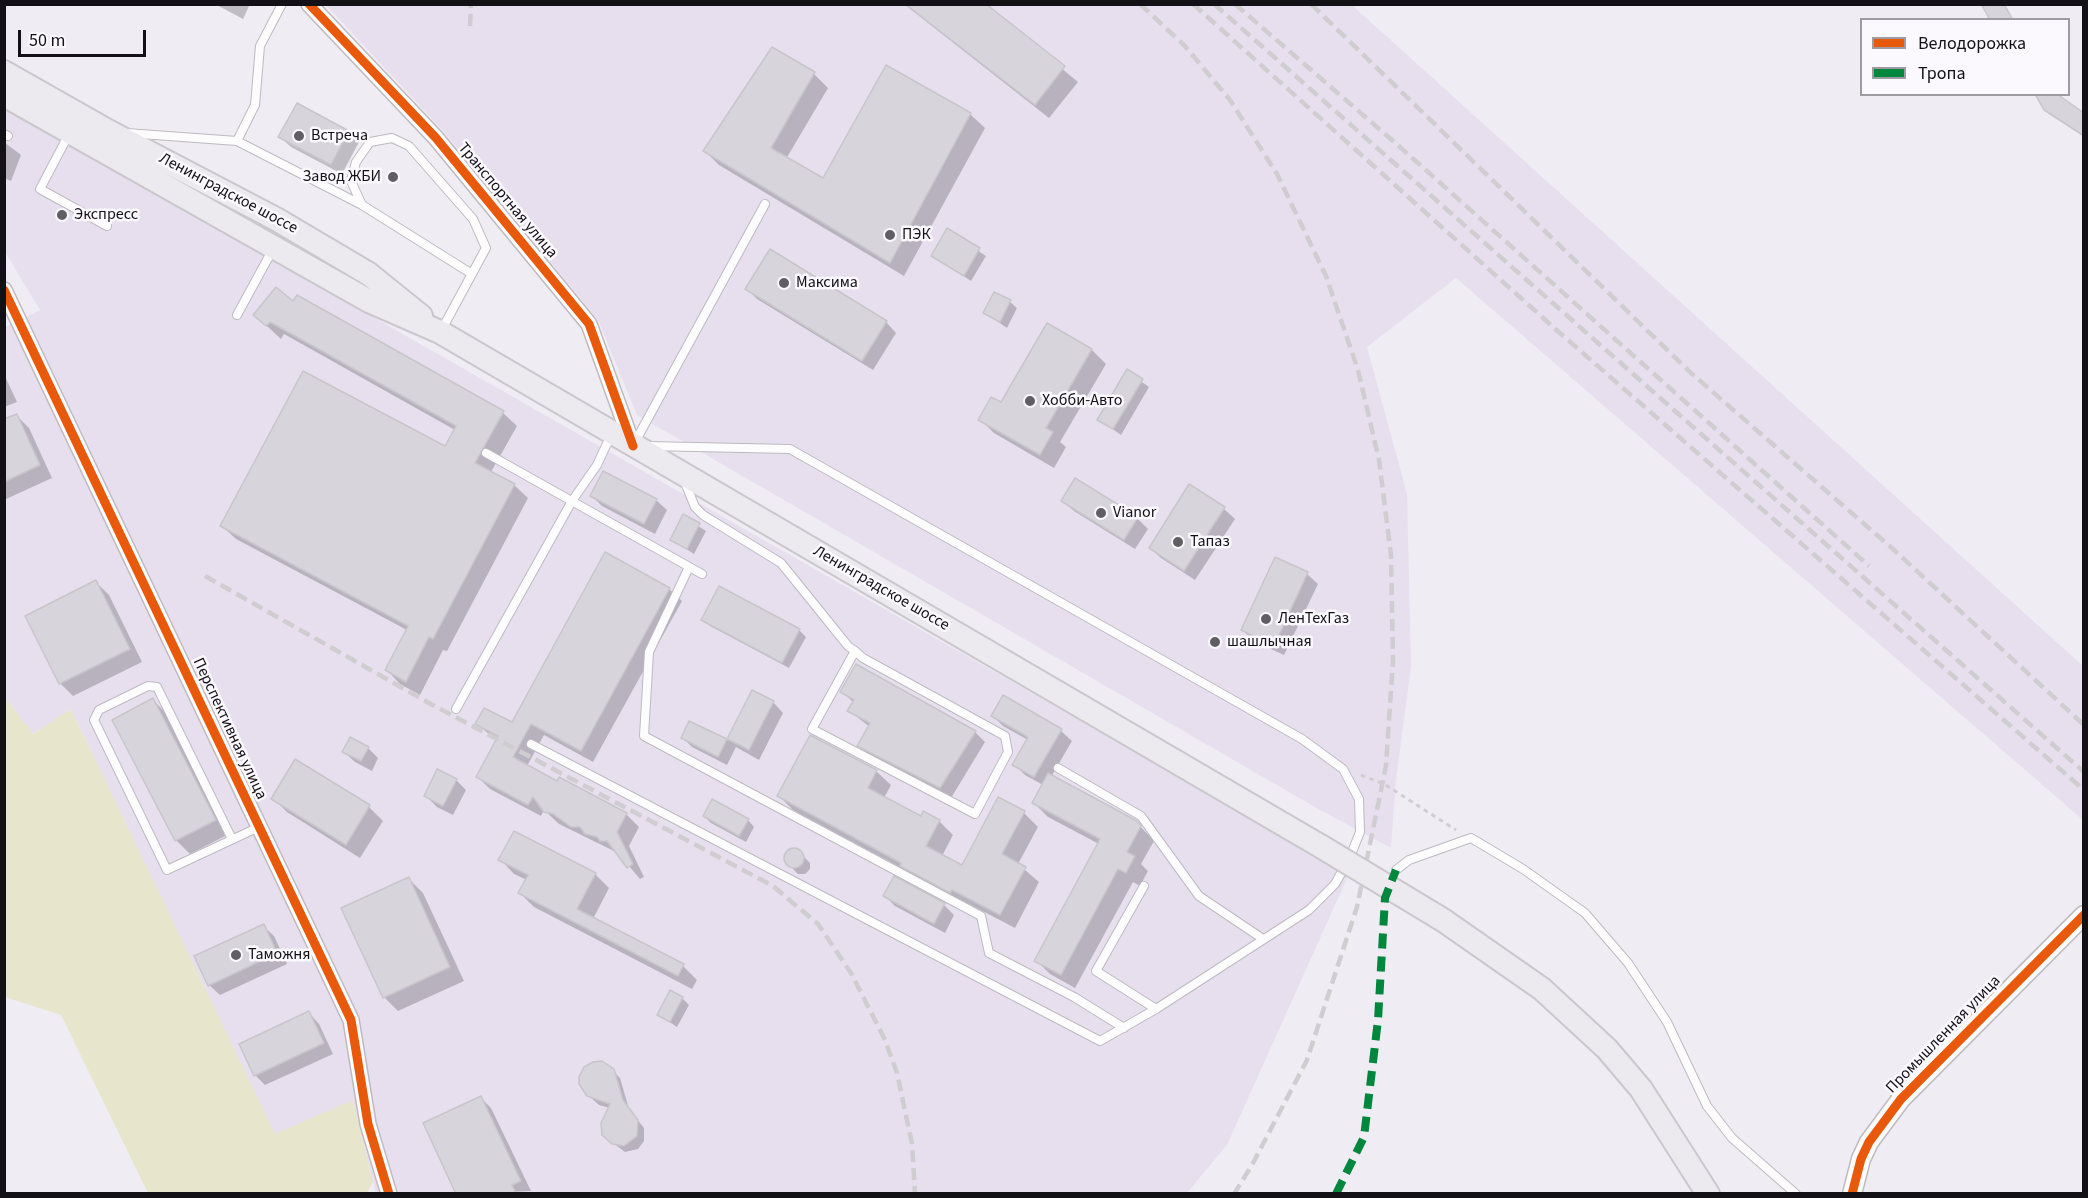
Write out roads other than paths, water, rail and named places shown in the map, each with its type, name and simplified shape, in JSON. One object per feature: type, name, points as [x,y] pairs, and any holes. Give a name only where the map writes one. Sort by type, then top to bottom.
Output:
[{"type":"main road","name":"Ленинградское шоссе","points":[[4,72],[108,131],[210,183],[369,274],[440,332]]},
{"type":"main road","name":"Ленинградское шоссе","points":[[4,95],[369,302],[440,332],[1443,920],[1542,989],[1607,1049],[1641,1089],[1708,1194]]},
{"type":"street","name":"Транспортная улица","points":[[309,4],[436,138],[589,324],[633,446]]},
{"type":"street","name":"Перспективная улица","points":[[4,290],[351,1020],[368,1124],[388,1194]]},
{"type":"street","name":"Промышленная улица","points":[[1852,1194],[1861,1159],[1869,1142],[1901,1099],[2084,915]]},
{"type":"lane","points":[[237,141],[255,105],[260,46],[282,4]]},
{"type":"lane","points":[[108,131],[237,141],[362,205],[472,274]]},
{"type":"lane","points":[[70,133],[40,189],[107,226]]},
{"type":"lane","points":[[362,205],[351,181],[356,162],[370,142],[392,138],[410,146],[473,219],[486,248],[440,332]]},
{"type":"lane","points":[[531,744],[1100,1041],[1156,1009],[1309,910],[1335,884],[1350,857],[1360,832],[1359,799],[1343,769],[1302,739],[790,449],[633,446],[765,204]]},
{"type":"lane","points":[[237,315],[274,248]]},
{"type":"lane","points":[[456,709],[572,501],[597,465],[612,434]]},
{"type":"lane","points":[[486,453],[702,574]]},
{"type":"lane","points":[[681,473],[695,507],[703,515],[781,563],[855,651],[1005,736],[1008,752],[975,814],[812,729],[855,651]]},
{"type":"lane","points":[[689,567],[650,652],[644,736],[981,916],[989,953],[1074,998],[1124,1028]]},
{"type":"lane","points":[[232,839],[157,687],[148,686],[99,710],[94,720],[167,870],[259,827]]},
{"type":"lane","points":[[1058,768],[1141,816],[1199,896],[1263,939]]},
{"type":"lane","points":[[1396,870],[1409,860],[1471,838],[1523,868],[1585,913],[1628,963],[1667,1022],[1707,1107],[1732,1138],[1796,1194]]},
{"type":"lane","points":[[1144,886],[1096,971],[1156,1009]]},
{"type":"railway","points":[[470,26],[471,4]]},
{"type":"railway","points":[[1140,4],[1184,45],[1230,100],[1277,174],[1326,276],[1358,370],[1379,460],[1391,555],[1393,660],[1386,766],[1357,907],[1307,1060],[1252,1165],[1234,1194]]},
{"type":"railway","points":[[1193,4],[1561,334],[2084,790]]},
{"type":"railway","points":[[1214,4],[2084,772]]},
{"type":"railway","points":[[1235,4],[1400,147],[1869,566]]},
{"type":"railway","points":[[1311,4],[1691,373],[1894,550],[2084,725]]},
{"type":"railway","points":[[205,576],[429,703],[773,886],[818,924],[851,973],[885,1040],[897,1073],[912,1144],[915,1194]]},
{"type":"place","name":"Встреча","points":[[299,136]]},
{"type":"place","name":"Завод ЖБИ","points":[[393,177]]},
{"type":"place","name":"Экспресс","points":[[62,215]]},
{"type":"place","name":"ПЭК","points":[[890,235]]},
{"type":"place","name":"Максима","points":[[784,283]]},
{"type":"place","name":"Хобби-Авто","points":[[1030,401]]},
{"type":"place","name":"Vianor","points":[[1101,513]]},
{"type":"place","name":"Тапаз","points":[[1178,542]]},
{"type":"place","name":"ЛенТехГаз","points":[[1266,619]]},
{"type":"place","name":"шашлычная","points":[[1215,642]]},
{"type":"place","name":"Таможня","points":[[236,955]]}]
